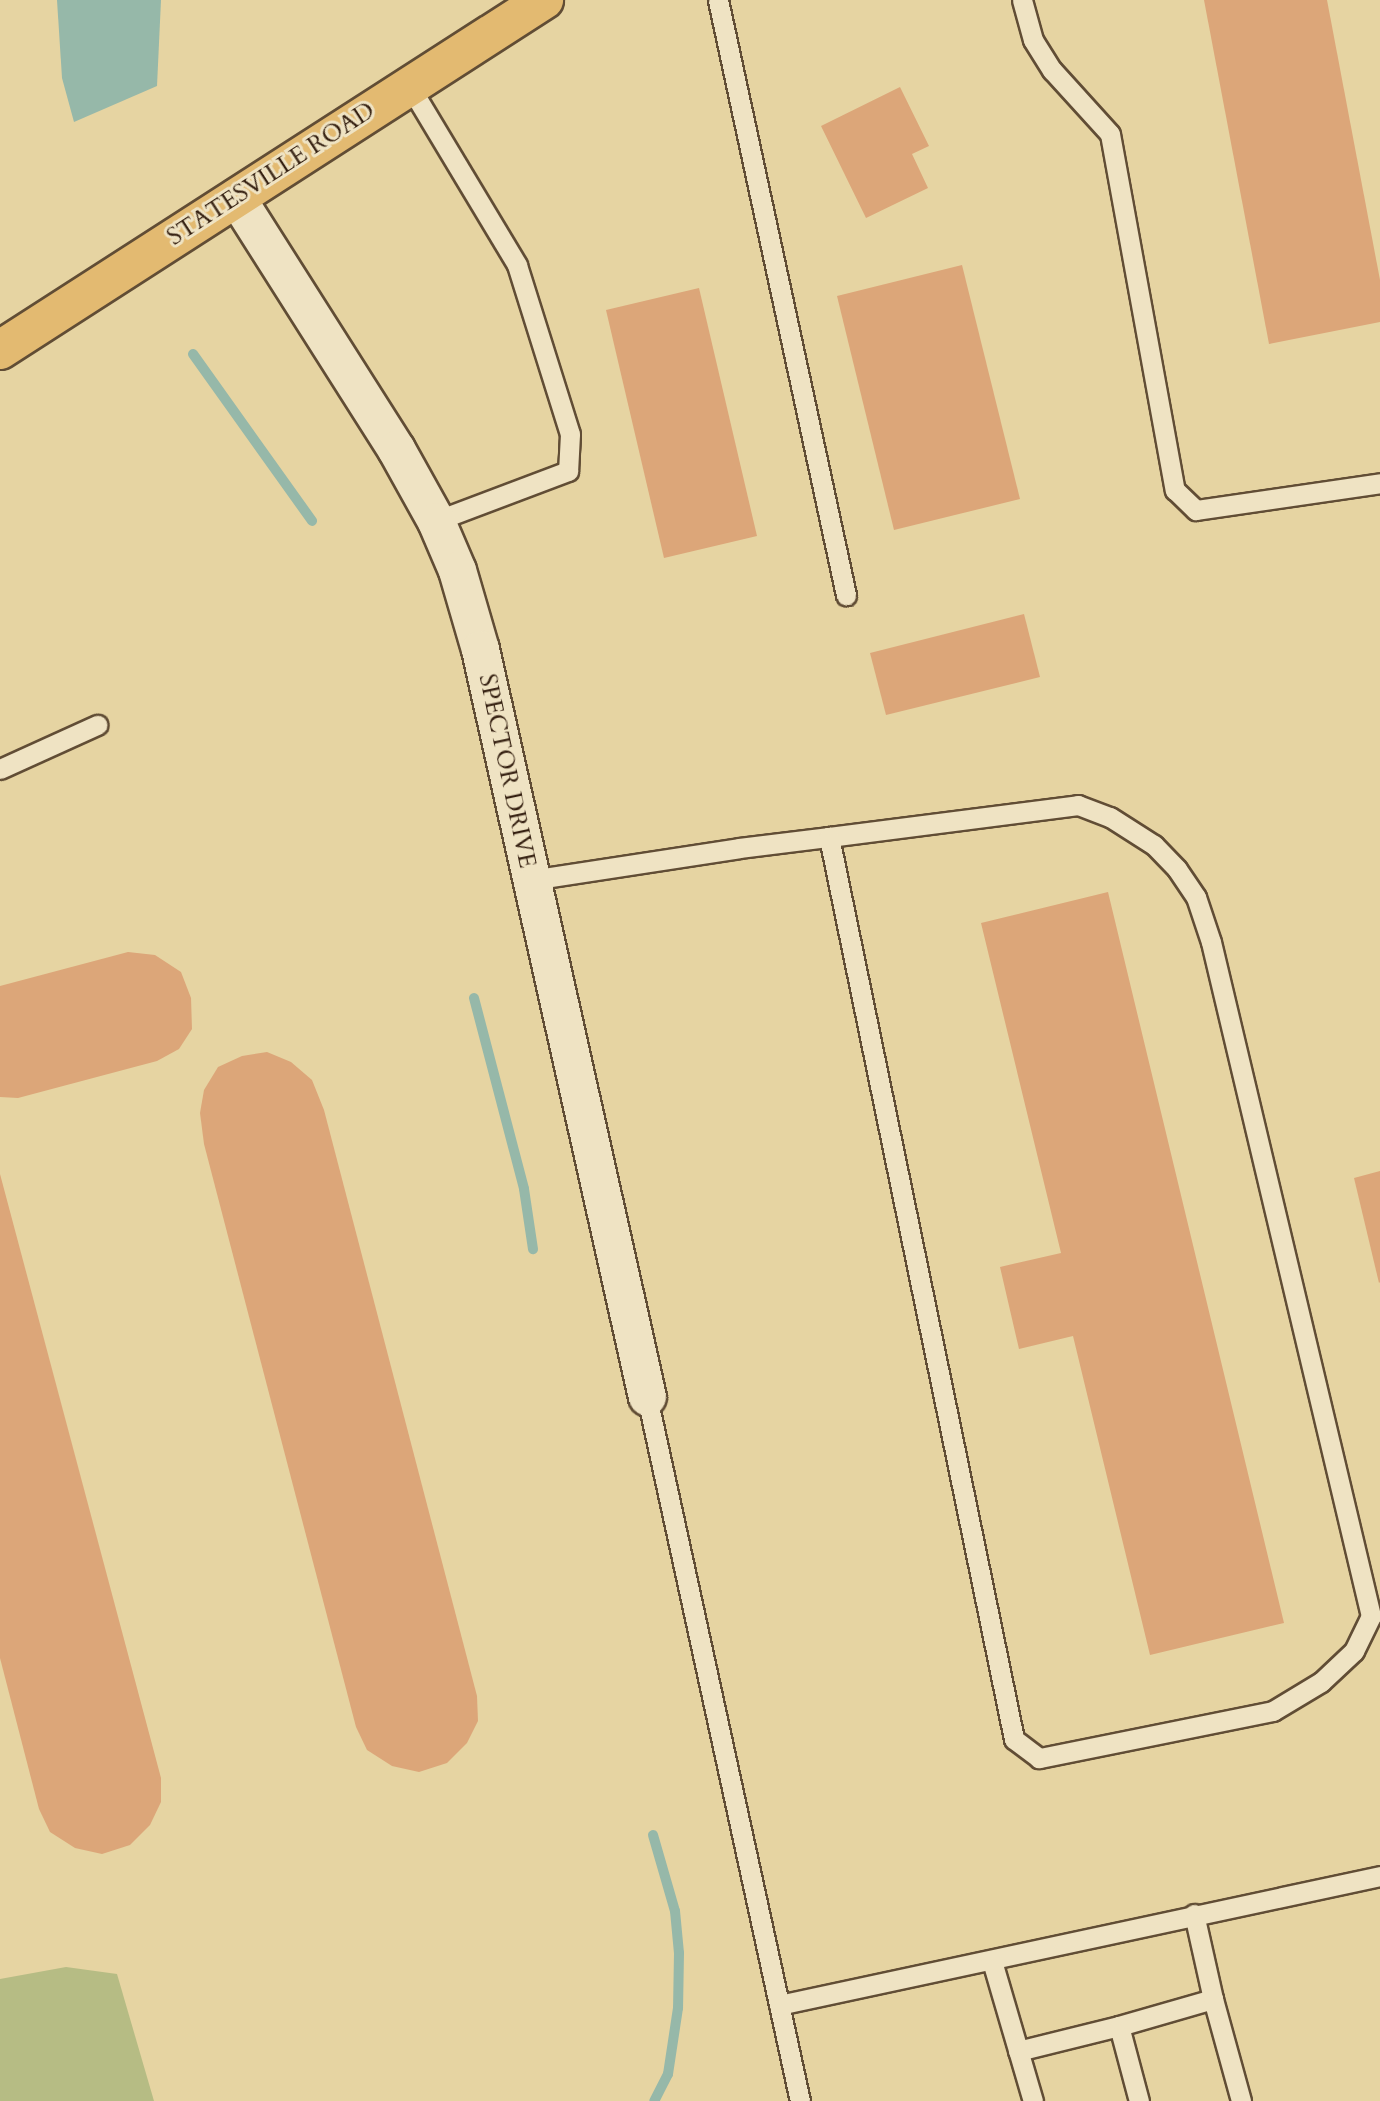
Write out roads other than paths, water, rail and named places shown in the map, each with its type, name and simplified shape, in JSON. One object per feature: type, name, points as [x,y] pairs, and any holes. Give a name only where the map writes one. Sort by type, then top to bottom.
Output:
[{"type":"main road","name":"STATESVILLE ROAD","points":[[0,350],[544,0]]},
{"type":"street","name":"SPECTOR DRIVE","points":[[236,197],[436,521],[457,570],[480,649],[647,1397]]},
{"type":"lane","points":[[718,0],[846,595]]},
{"type":"lane","points":[[1022,0],[1033,40],[1052,70],[1110,134],[1175,490],[1196,510],[1380,483]]},
{"type":"lane","points":[[409,85],[516,265],[570,434],[568,471],[436,521]]},
{"type":"lane","points":[[0,769],[97,725]]},
{"type":"lane","points":[[531,880],[829,836],[1078,805],[1110,817],[1154,845],[1196,897],[1211,942],[1371,1616],[1354,1651],[1321,1682],[1273,1711],[1039,1758],[1014,1739],[829,836]]},
{"type":"lane","points":[[647,1397],[800,2101]]},
{"type":"lane","points":[[779,2005],[1380,1876]]},
{"type":"lane","points":[[1194,1914],[1213,1999],[1241,2101]]},
{"type":"lane","points":[[992,1961],[1032,2101]]},
{"type":"lane","points":[[1018,2051],[1213,1999]]},
{"type":"lane","points":[[1119,2026],[1139,2101]]},
{"type":"waterway","points":[[193,354],[312,521]]},
{"type":"waterway","points":[[474,998],[524,1189],[533,1249]]},
{"type":"waterway","points":[[653,1835],[675,1911],[679,1953],[678,2008],[668,2074],[654,2101]]}]
